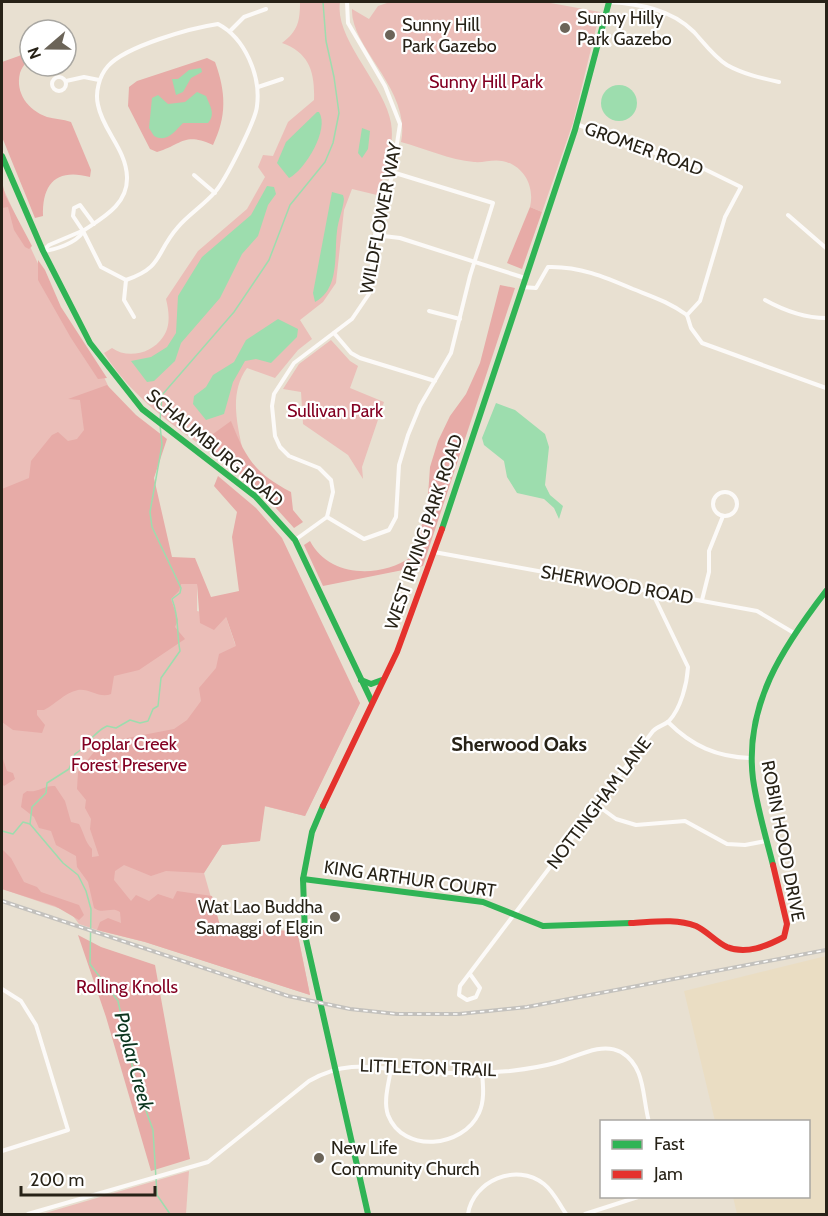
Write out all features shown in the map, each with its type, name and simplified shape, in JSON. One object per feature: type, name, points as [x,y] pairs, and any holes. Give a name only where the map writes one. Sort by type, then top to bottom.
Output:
[{"type":"main road","name":"WEST IRVING PARK ROAD","points":[[368,1215],[305,935],[303,879],[312,832],[333,782],[397,652],[434,552],[596,62],[609,2]]},
{"type":"main road","name":"SCHAUMBURG ROAD","points":[[2,156],[43,252],[90,343],[119,383],[160,423],[255,496],[295,540],[372,702]]},
{"type":"main road","name":"ROBIN HOOD DRIVE","points":[[784,937],[788,924],[766,841],[750,758],[759,696],[794,633],[826,591]]},
{"type":"main road","points":[[361,680],[371,684],[384,679]]},
{"type":"main road","name":"KING ARTHUR COURT","points":[[303,879],[483,902],[516,913],[527,922],[543,926],[562,927],[600,922],[636,925],[674,921],[696,926],[727,947],[742,950],[766,946],[784,937]]},
{"type":"street","name":"WILDFLOWER WAY","points":[[327,517],[333,492],[331,480],[319,468],[289,456],[280,447],[274,429],[272,405],[274,394],[294,363],[358,312],[369,294],[375,235],[392,172],[400,124],[385,86],[348,23],[347,2]]},
{"type":"street","points":[[609,2],[634,3],[673,16],[692,30],[725,64],[744,73],[779,82]]},
{"type":"street","points":[[231,30],[244,17],[266,9]]},
{"type":"street","points":[[43,252],[49,245],[83,231],[105,219],[120,201],[127,178],[120,148],[98,105],[99,80],[109,65],[132,50],[201,26],[218,24],[231,30],[242,46],[258,87],[257,109],[229,173],[215,193],[179,225],[165,244],[161,257],[145,273],[126,280],[101,267],[83,231],[73,216],[74,208],[80,205],[94,224]]},
{"type":"street","points":[[66,81],[84,77],[99,80]]},
{"type":"street","points":[[258,87],[282,79]]},
{"type":"street","name":"GROMER ROAD","points":[[576,124],[658,154],[694,164],[741,187],[725,217],[700,302],[687,315]]},
{"type":"street","points":[[295,540],[327,517],[364,539],[389,530],[396,517],[399,465],[408,435],[451,353],[474,262],[493,203],[392,172]]},
{"type":"street","points":[[194,175],[215,193]]},
{"type":"street","points":[[788,215],[826,248]]},
{"type":"street","points":[[375,235],[400,238],[525,278]]},
{"type":"street","points":[[522,287],[536,288],[548,267],[579,269],[613,278],[661,298],[687,315],[691,328],[702,344],[826,388]]},
{"type":"street","points":[[126,280],[124,300],[134,317]]},
{"type":"street","points":[[765,300],[784,310],[803,316],[826,318]]},
{"type":"street","points":[[429,311],[460,319]]},
{"type":"street","points":[[334,333],[351,353],[360,358],[435,381]]},
{"type":"street","points":[[726,492],[736,499],[737,507],[733,514],[723,516],[717,513],[713,505],[718,495],[726,492]]},
{"type":"street","points":[[702,600],[709,572],[709,551],[723,516]]},
{"type":"street","name":"SHERWOOD ROAD","points":[[434,552],[757,611],[794,633]]},
{"type":"street","name":"NOTTINGHAM LANE","points":[[470,974],[480,988],[476,997],[467,1000],[459,995],[458,989],[653,730],[668,722],[683,693],[688,667],[652,592]]},
{"type":"street","points":[[668,722],[686,739],[705,749],[727,758],[750,758]]},
{"type":"street","points":[[597,805],[616,819],[636,825],[686,822],[728,844],[745,845],[766,841]]},
{"type":"street","points":[[2,989],[21,1001],[36,1025],[68,1130],[2,1151]]},
{"type":"street","name":"LITTLETON TRAIL","points":[[28,1215],[208,1162],[309,1081],[335,1069],[366,1065],[435,1072],[482,1072],[543,1066],[593,1050],[617,1051],[630,1060],[640,1074],[649,1120]]},
{"type":"street","points":[[391,1068],[386,1100],[388,1115],[406,1136],[426,1142],[457,1136],[476,1119],[483,1101],[482,1072]]},
{"type":"street","points":[[468,1215],[475,1195],[485,1185],[513,1175],[528,1176],[544,1184],[566,1215]]},
{"type":"street","points":[[585,1215],[638,1198]]},
{"type":"shaded area","points":[[201,68],[202,72],[191,78],[183,92],[176,95],[172,79],[178,79],[189,70]]},
{"type":"shaded area","points":[[619,85],[632,90],[637,103],[632,116],[619,121],[606,116],[601,103],[606,90]]},
{"type":"shaded area","points":[[197,92],[206,96],[210,107],[212,116],[208,123],[183,123],[167,137],[154,136],[149,128],[152,98],[158,95],[168,104],[185,102]]},
{"type":"shaded area","points":[[317,112],[322,119],[319,138],[302,167],[289,178],[277,163],[286,142]]},
{"type":"shaded area","points":[[362,128],[370,131],[368,149],[362,158],[358,153]]},
{"type":"shaded area","points":[[267,186],[274,187],[276,194],[268,205],[258,236],[242,254],[220,298],[181,343],[175,361],[154,381],[147,382],[131,361],[151,357],[167,347],[176,333],[178,296],[202,257],[251,215]]},
{"type":"shaded area","points":[[332,192],[343,195],[344,199],[338,227],[334,270],[329,289],[315,302],[313,293]]},
{"type":"shaded area","points":[[278,319],[298,329],[297,337],[271,363],[256,359],[245,361],[233,382],[224,414],[206,420],[193,404],[194,396],[206,387],[213,375],[234,362],[246,340]]},
{"type":"shaded area","points":[[496,403],[515,410],[545,434],[549,447],[545,485],[550,495],[563,506],[559,519],[554,508],[544,499],[517,493],[507,477],[504,461],[484,445],[482,438]]},
{"type":"shaded area","points":[[826,956],[826,1214],[737,1214],[733,1198],[810,1198],[810,1120],[715,1120],[684,991]]},
{"type":"green space","points":[[300,2],[340,2],[340,16],[352,47],[387,108],[392,141],[377,195],[352,189],[344,210],[336,283],[323,302],[300,320],[312,339],[298,350],[275,378],[247,368],[241,378],[236,408],[243,452],[231,422],[199,444],[135,392],[104,353],[112,348],[125,353],[139,353],[158,343],[166,333],[168,323],[166,299],[198,251],[247,209],[265,177],[258,167],[263,155],[273,156],[288,122],[314,100],[312,73],[309,65],[299,52],[282,43],[292,34],[297,25]]},
{"type":"green space","name":"Sunny Hill Park","points":[[390,2],[545,2],[600,12],[573,123],[542,212],[530,207],[531,192],[526,178],[510,163],[465,161],[401,142],[402,123],[398,105],[390,87],[360,39],[354,24],[352,9],[369,19],[378,6]]},
{"type":"green space","points":[[18,56],[21,94],[40,114],[71,122],[91,170],[90,177],[69,175],[54,181],[45,195],[43,216],[35,218],[2,137],[2,62]]},
{"type":"green space","points":[[207,58],[215,62],[223,94],[223,114],[213,145],[189,139],[157,152],[150,149],[128,106],[129,87],[137,81]]},
{"type":"green space","points":[[2,181],[5,195],[32,246],[29,249],[25,247],[14,230],[8,207],[2,208]]},
{"type":"green space","name":"Poplar Creek Forest Preserve","points":[[2,186],[47,283],[75,334],[103,375],[121,413],[128,454],[180,584],[197,584],[197,611],[226,617],[235,644],[360,703],[305,816],[264,806],[260,841],[222,845],[204,873],[220,929],[297,931],[310,995],[145,942],[79,924],[70,912],[2,889]]},
{"type":"green space","points":[[530,207],[542,212],[522,269],[507,263]]},
{"type":"green space","points":[[38,260],[45,270],[61,307],[107,378],[98,379],[71,338],[38,280]]},
{"type":"green space","points":[[500,285],[515,288],[423,566],[323,586],[304,545],[310,541],[330,562],[356,571],[385,569],[411,557],[427,510],[430,467],[438,441],[450,416],[466,394],[480,363]]},
{"type":"green space","name":"Sullivan Park","points":[[331,340],[350,361],[358,366],[350,388],[384,402],[362,467],[363,479],[348,455],[303,424],[301,392],[283,389],[299,364]]},
{"type":"green space","name":"Poplar Creek Forest Preserve","points":[[107,385],[136,415],[167,439],[154,478],[172,557],[195,558],[211,597],[239,591],[232,537],[237,512],[214,486],[218,476],[256,508],[282,538],[360,703],[305,816],[265,806],[260,841],[222,845],[204,873],[166,871],[151,876],[124,865],[115,871],[114,880],[131,901],[136,895],[149,901],[158,894],[173,899],[177,891],[212,896],[221,929],[297,931],[310,995],[145,942],[97,930],[100,922],[108,918],[121,923],[120,912],[117,910],[101,911],[94,908],[88,882],[77,867],[76,856],[56,845],[51,831],[39,828],[34,817],[21,807],[23,794],[27,791],[55,786],[65,801],[71,822],[79,824],[92,849],[92,857],[99,856],[90,829],[91,819],[85,808],[86,800],[77,789],[78,772],[101,743],[174,729],[187,720],[201,701],[199,688],[216,668],[219,654],[236,646],[226,617],[214,630],[200,623],[197,584],[181,584],[179,591],[171,599],[178,620],[175,627],[185,639],[139,670],[114,676],[111,694],[103,695],[78,690],[44,710],[37,710],[37,715],[45,725],[42,733],[13,730],[2,722],[2,489],[29,478],[31,461],[52,435],[58,432],[68,441],[77,439],[84,430],[80,400],[68,399]]},
{"type":"green space","points":[[231,421],[253,464],[291,492],[293,510],[303,522],[294,528],[256,486],[199,444]]},
{"type":"green space","points":[[2,756],[7,771],[13,773],[15,779],[4,786],[2,784]]},
{"type":"green space","points":[[2,849],[11,858],[24,882],[37,887],[41,892],[79,905],[84,915],[79,920],[55,906],[2,889]]},
{"type":"green space","name":"Rolling Knolls","points":[[78,935],[101,947],[155,965],[190,1159],[151,1171],[106,1017]]},
{"type":"green space","points":[[189,1171],[186,1214],[42,1214]]},
{"type":"waterway","points":[[160,420],[162,395],[234,312],[269,260],[290,205],[325,162],[333,143],[339,113],[326,41],[323,2]]},
{"type":"waterway","points":[[30,824],[32,807],[46,793],[47,783],[69,769],[75,754],[98,732],[107,726],[116,728],[130,720],[140,723],[148,721],[153,709],[158,706],[161,678],[180,651],[176,613],[172,599],[180,593],[181,588],[152,527],[150,512],[162,445],[160,425]]},
{"type":"waterway","name":"Poplar Creek","points":[[2,831],[13,834],[23,822],[30,824],[63,863],[78,875],[86,891],[91,909],[90,964],[118,1001],[136,1083],[153,1130],[157,1195],[170,1214]]},
{"type":"railway","points":[[2,901],[288,996],[350,1009],[397,1014],[459,1014],[527,1007],[826,950]]},
{"type":"traffic: fast","points":[[442,529],[575,130],[609,2]]},
{"type":"traffic: fast","points":[[2,156],[43,251],[90,343],[142,409],[255,496],[295,540],[372,702]]},
{"type":"traffic: fast","points":[[773,865],[753,779],[752,752],[755,726],[770,678],[795,634],[826,591]]},
{"type":"traffic: fast","points":[[361,680],[371,684],[382,680]]},
{"type":"traffic: fast","points":[[323,806],[312,832],[303,879],[305,935],[368,1214]]},
{"type":"traffic: fast","points":[[303,879],[483,902],[543,926],[631,923]]},
{"type":"traffic: jam","points":[[323,806],[397,652],[442,529]]},
{"type":"traffic: jam","points":[[631,923],[664,921],[696,926],[723,945],[734,949],[749,950],[771,943],[784,937],[787,924],[773,865]]},
{"type":"place","name":"Sunny Hilly Park Gazebo","points":[[565,28]]},
{"type":"place","name":"Sunny Hill Park Gazebo","points":[[390,35]]},
{"type":"place","name":"Wat Lao Buddha Samaggi of Elgin","points":[[335,917]]},
{"type":"place","name":"New Life Community Church","points":[[319,1158]]},
{"type":"district","name":"Sherwood Oaks","points":[[519,744]]}]
